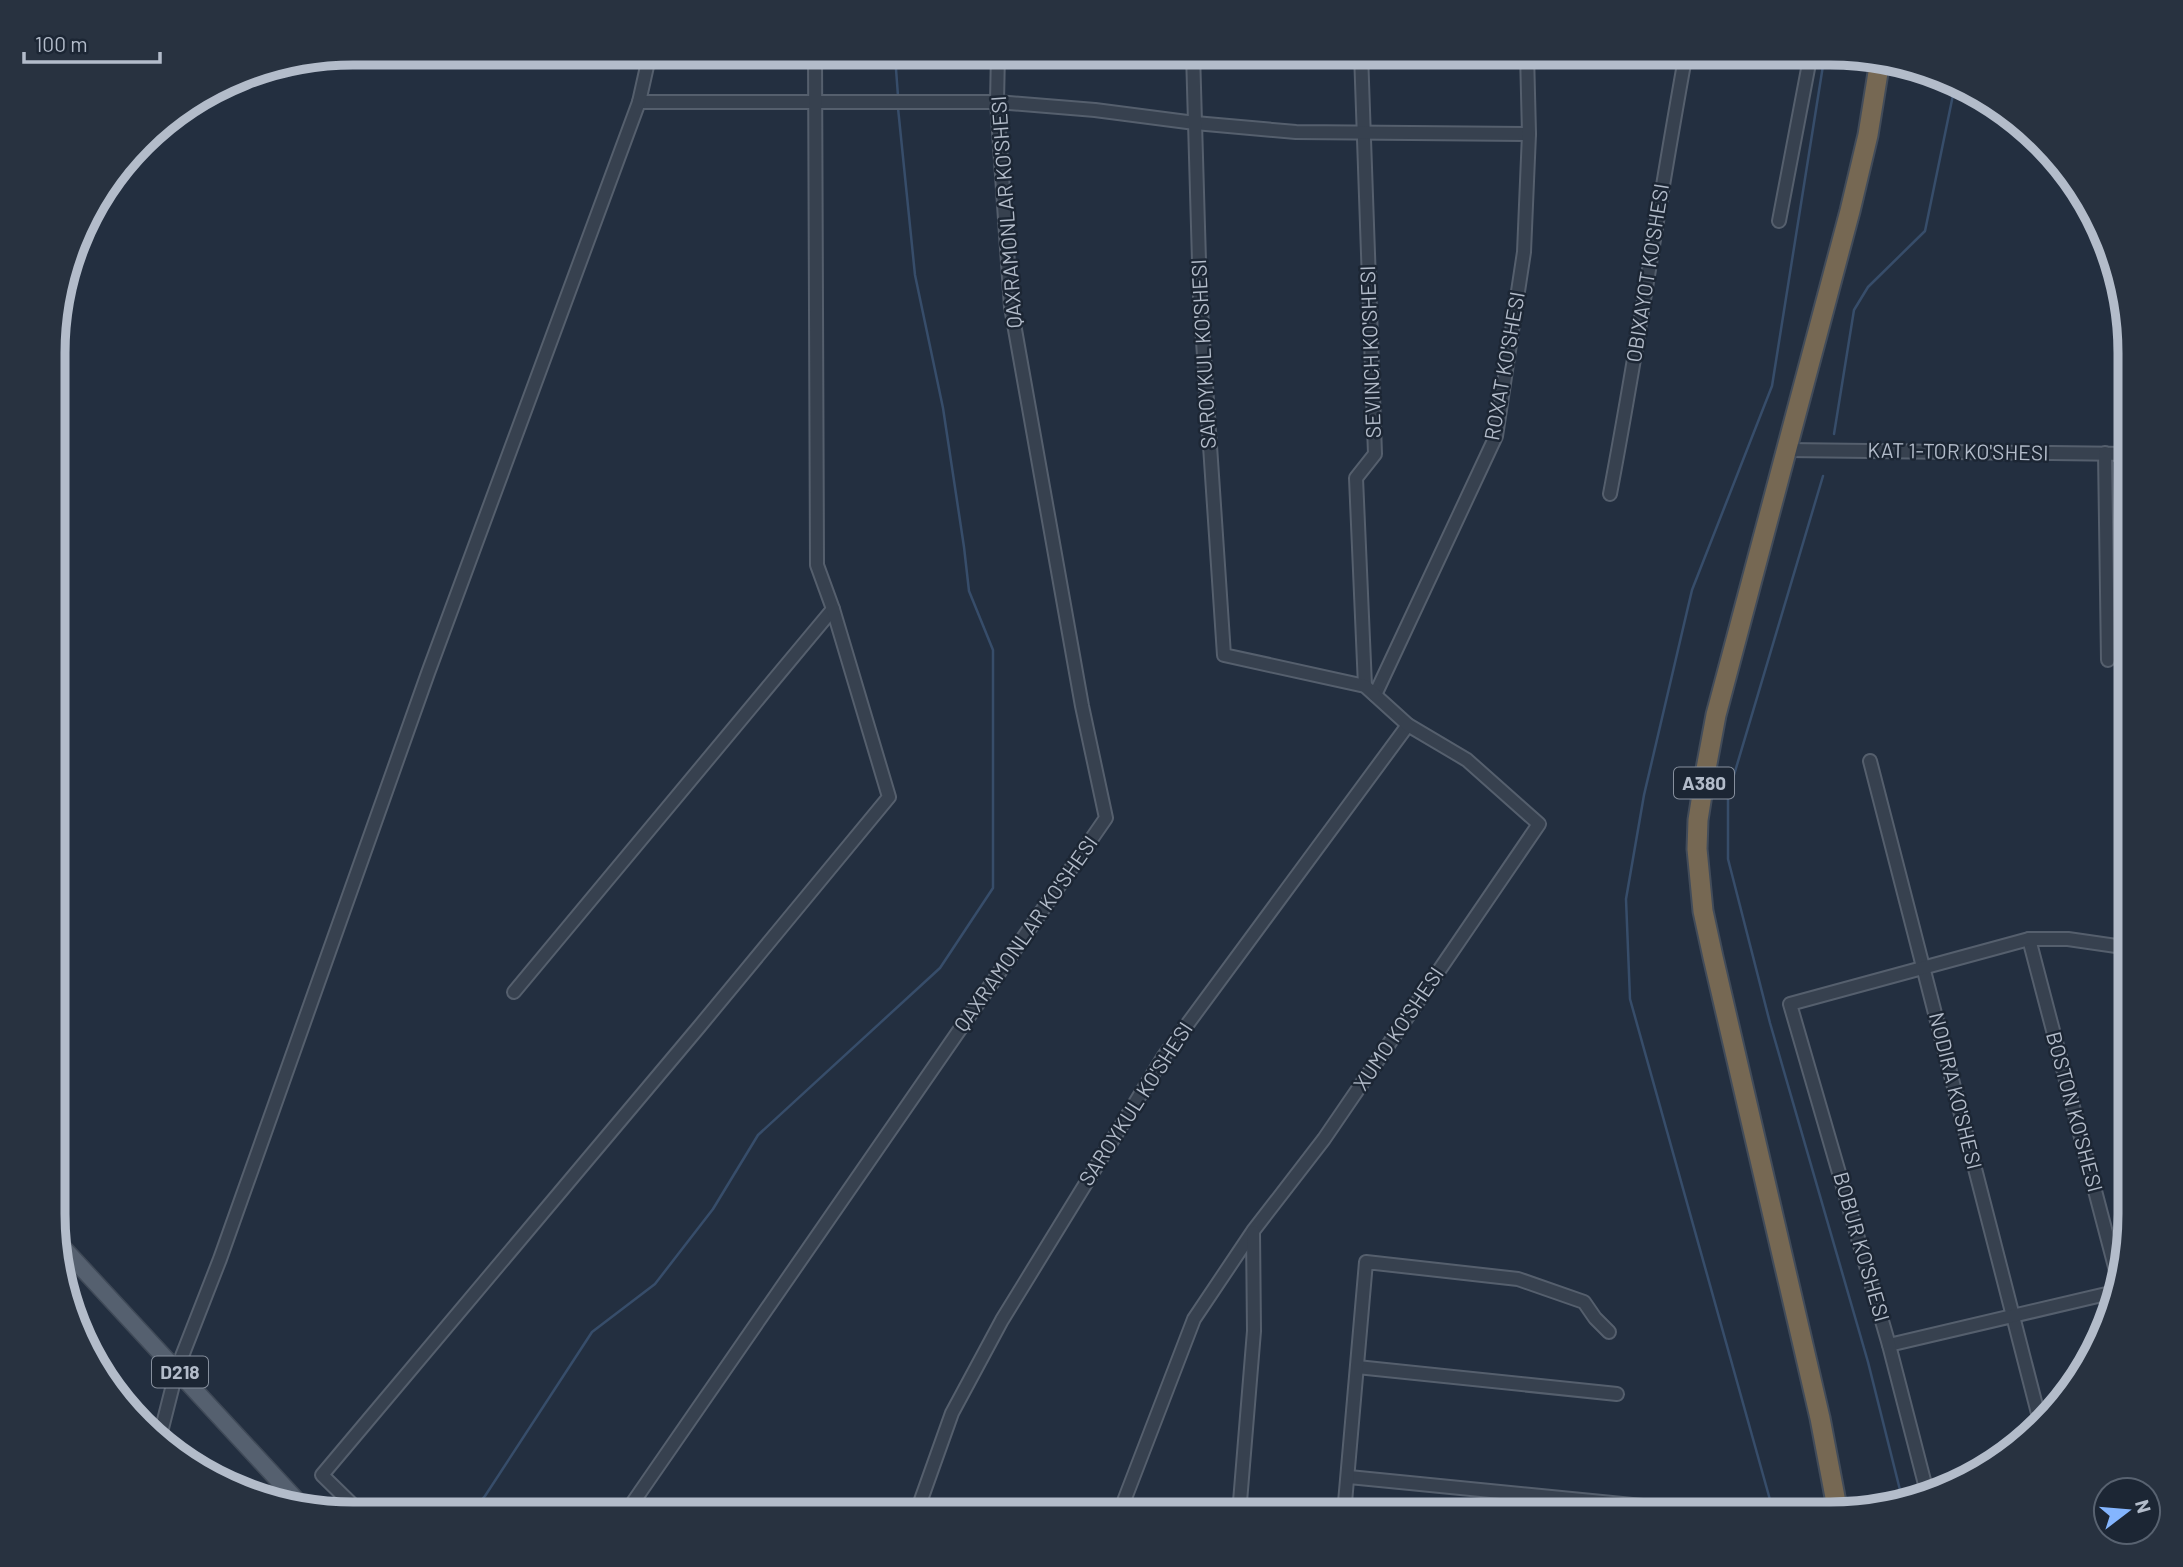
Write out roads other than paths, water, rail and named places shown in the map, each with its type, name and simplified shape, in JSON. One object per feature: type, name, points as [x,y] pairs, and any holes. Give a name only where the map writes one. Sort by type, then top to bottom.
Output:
[{"type":"highway","name":"A380","points":[[1837,1502],[1820,1418],[1713,957],[1698,872],[1698,820],[1716,715],[1850,211],[1868,135],[1879,69]]},
{"type":"main road","name":"D218","points":[[67,1252],[293,1496]]},
{"type":"street","points":[[162,1430],[177,1369],[225,1246],[433,660],[639,102],[647,65]]},
{"type":"street","points":[[350,1502],[322,1475],[681,1049],[889,797],[833,609],[817,565],[815,65]]},
{"type":"street","name":"QAXRAMONLAR KO'SHESI","points":[[633,1502],[1106,818],[1082,706],[1011,307],[997,103],[998,65]]},
{"type":"street","name":"SAROYKUL KO'SHESI","points":[[1193,65],[1200,296],[1224,655],[1370,690]]},
{"type":"street","name":"SEVINCH KO'SHESI","points":[[1361,65],[1374,454],[1356,478],[1370,690]]},
{"type":"street","name":"ROXAT KO'SHESI","points":[[1370,690],[1496,436],[1524,252],[1529,134],[1527,65]]},
{"type":"street","name":"OBIXAYOT KO'SHESI","points":[[1610,494],[1638,346],[1684,65]]},
{"type":"street","points":[[1779,221],[1809,65]]},
{"type":"street","points":[[639,102],[997,103],[1095,110],[1296,132],[1529,134]]},
{"type":"street","name":"KAT 1-TOR KO'SHESI","points":[[1787,450],[2118,454]]},
{"type":"street","points":[[2105,453],[2108,660]]},
{"type":"street","points":[[514,992],[833,609]]},
{"type":"street","points":[[1370,690],[1408,725]]},
{"type":"street","name":"SAROYKUL KO'SHESI","points":[[920,1502],[952,1413],[1002,1320],[1156,1068],[1408,725]]},
{"type":"street","name":"XUMO KO'SHESI","points":[[1124,1502],[1194,1320],[1253,1231],[1324,1139],[1539,824],[1467,760],[1408,725]]},
{"type":"street","name":"NODIRA KO'SHESI","points":[[1870,761],[2038,1414]]},
{"type":"street","points":[[1924,967],[2029,939],[2068,939],[2118,946]]},
{"type":"street","name":"BOSTON KO'SHESI","points":[[2029,939],[2114,1264]]},
{"type":"street","name":"BOBUR KO'SHESI","points":[[1924,967],[1790,1004],[1889,1345],[1925,1486]]},
{"type":"street","points":[[1240,1502],[1254,1331],[1253,1231]]},
{"type":"street","points":[[1346,1502],[1366,1262],[1518,1279],[1584,1302],[1609,1332]]},
{"type":"street","points":[[1889,1345],[2107,1294]]},
{"type":"street","points":[[1357,1367],[1617,1394]]},
{"type":"street","points":[[1349,1477],[1602,1502]]},
{"type":"waterway","points":[[897,65],[898,96]]},
{"type":"waterway","points":[[1771,1502],[1630,999],[1626,899],[1644,795],[1692,590],[1772,386],[1823,65]]},
{"type":"waterway","points":[[1834,434],[1854,310],[1868,287],[1925,231],[1953,92]]},
{"type":"waterway","points":[[480,1502],[592,1332],[655,1284],[713,1209],[758,1135],[940,968],[993,888],[993,650],[969,591],[943,408],[915,275],[898,108]]},
{"type":"waterway","points":[[1823,476],[1728,795],[1728,859],[1770,1023],[1868,1362],[1901,1493]]}]
